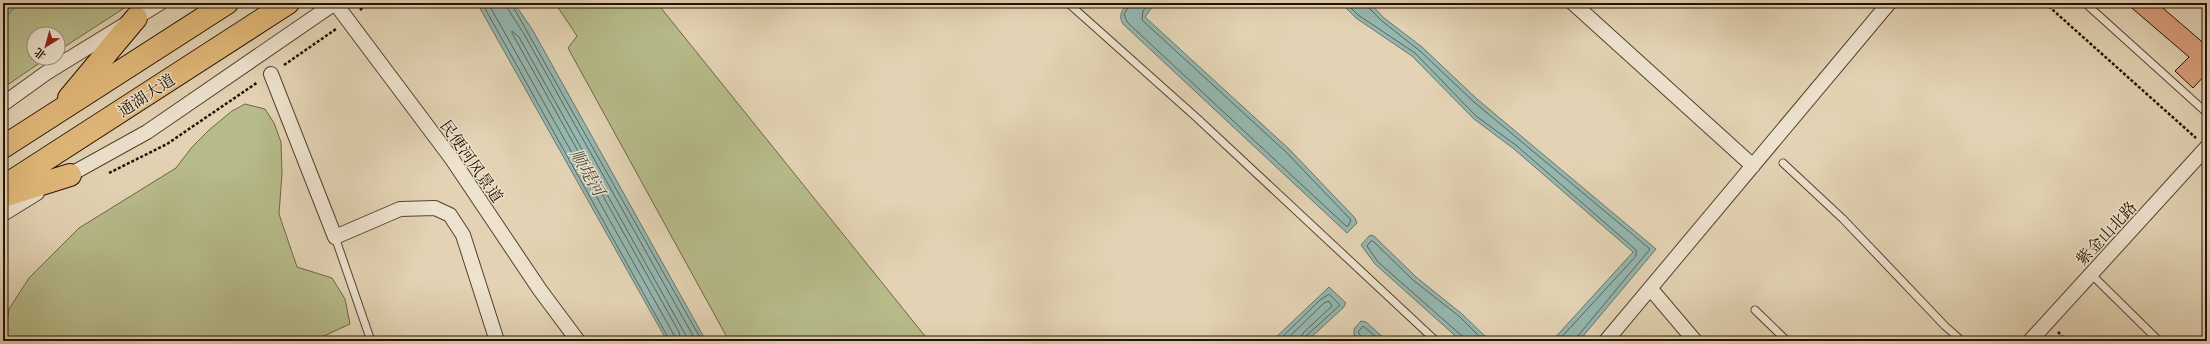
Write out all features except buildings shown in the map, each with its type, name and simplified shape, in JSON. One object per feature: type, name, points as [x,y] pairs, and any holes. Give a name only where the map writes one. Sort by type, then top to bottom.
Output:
[{"type":"main road","name":"通湖大道","points":[[3,147],[227,3]]},
{"type":"main road","name":"通湖大道","points":[[3,187],[288,3]]},
{"type":"main road","points":[[58,113],[136,18]]},
{"type":"main road","points":[[200,20],[212,26],[218,34],[220,40],[218,48]]},
{"type":"main road","points":[[3,196],[70,175]]},
{"type":"street","points":[[3,104],[46,73],[160,3]]},
{"type":"street","points":[[3,214],[147,132],[335,3]]},
{"type":"street","name":"民便河风景道","points":[[335,3],[452,159],[540,290],[578,341]]},
{"type":"street","points":[[1573,3],[1753,166]]},
{"type":"street","points":[[1606,341],[1890,3]]},
{"type":"street","points":[[271,74],[335,238],[400,209],[435,208],[450,215],[463,235],[497,341]]},
{"type":"street","name":"紫金山北路","points":[[2030,341],[2207,148]]},
{"type":"street","points":[[1650,288],[1695,341]]},
{"type":"lane","points":[[1068,3],[1197,118],[1436,341]]},
{"type":"lane","points":[[2085,3],[2207,113]]},
{"type":"lane","points":[[1783,163],[1843,219],[1945,326],[1962,341]]},
{"type":"lane","points":[[335,238],[371,341]]},
{"type":"lane","points":[[2091,274],[2159,341]]},
{"type":"lane","points":[[1755,310],[1786,341]]},
{"type":"path","points":[[2045,3],[2207,148]]},
{"type":"green space","points":[[3,3],[132,3],[66,46],[66,26],[26,26],[26,66],[35,66],[3,88]]},
{"type":"green space","points":[[555,3],[657,3],[929,341],[729,341],[568,48],[577,36]]},
{"type":"green space","points":[[245,104],[265,109],[274,123],[281,142],[282,174],[279,214],[297,267],[332,278],[345,299],[350,324],[313,341],[4,341],[9,309],[29,278],[79,228],[176,168],[192,147],[209,130],[232,111]]},
{"type":"water","points":[[3,3],[19,3],[3,20]]},
{"type":"water","name":"顺堤河","points":[[477,3],[514,3],[532,29],[706,341],[667,341]]},
{"type":"water","points":[[1128,3],[1155,3],[1145,17],[1289,149],[1355,218],[1357,223],[1347,233],[1123,24],[1121,13]]},
{"type":"water","points":[[1341,3],[1370,3],[1384,18],[1422,47],[1477,99],[1656,249],[1579,341],[1552,341],[1633,252],[1514,149],[1474,119],[1412,56],[1356,18]]},
{"type":"water","points":[[1370,235],[1374,236],[1416,277],[1462,314],[1490,341],[1461,341],[1375,264],[1361,245]]},
{"type":"water","points":[[1329,287],[1346,303],[1343,308],[1307,341],[1272,341]]},
{"type":"water","points":[[1361,321],[1366,322],[1387,341],[1361,341],[1354,335],[1354,329]]}]
